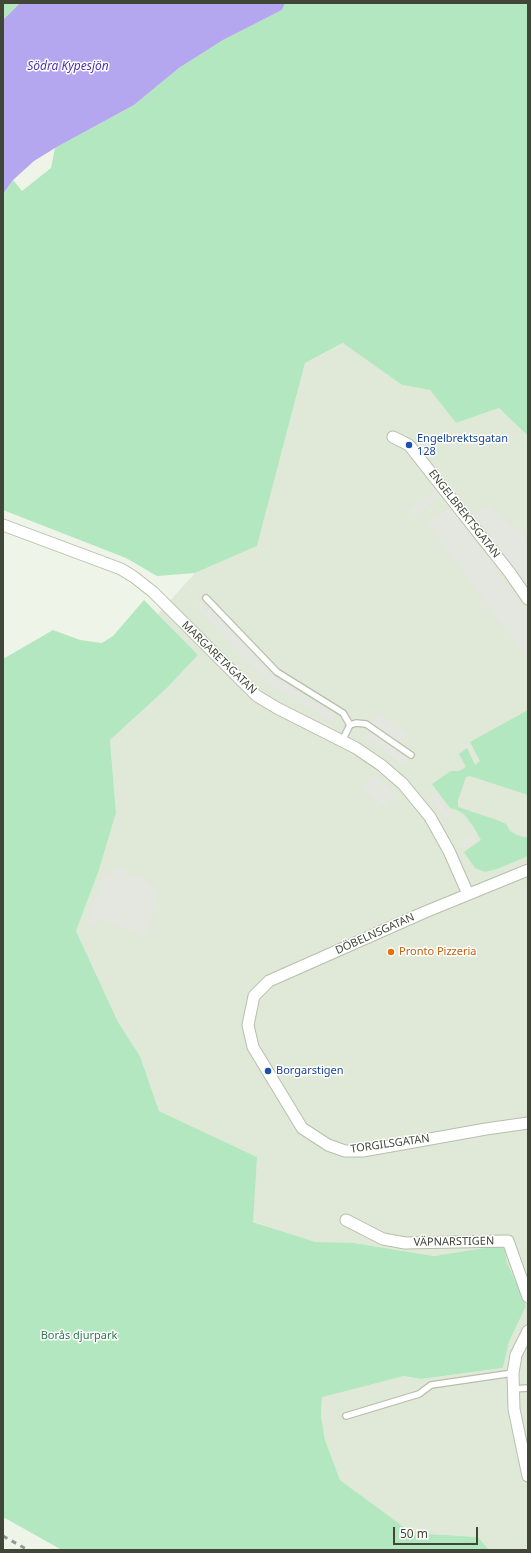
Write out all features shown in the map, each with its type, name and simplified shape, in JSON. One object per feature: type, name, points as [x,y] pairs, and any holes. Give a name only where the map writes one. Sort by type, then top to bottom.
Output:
[{"type":"street","name":"ENGELBREKTSGATAN","points":[[393,437],[409,445],[510,573],[528,599]]},
{"type":"street","name":"MARGARETAGATAN","points":[[3,525],[121,569],[134,577],[153,592],[257,696],[277,708],[342,740],[381,765],[417,800],[438,830],[468,894]]},
{"type":"street","name":"DÖBELNSGATAN","points":[[248,1025],[254,996],[269,981],[468,894],[528,870]]},
{"type":"street","name":"TORGILSGATAN","points":[[248,1025],[253,1046],[302,1128],[328,1145],[345,1151],[363,1150],[528,1123]]},
{"type":"street","name":"VÄPNARSTIGEN","points":[[346,1220],[383,1239],[405,1243],[508,1241],[528,1297]]},
{"type":"street","points":[[526,1334],[516,1355],[513,1373],[513,1389],[514,1409],[528,1476]]},
{"type":"lane","points":[[206,598],[276,672],[335,707],[343,713],[350,725]]},
{"type":"lane","points":[[342,740],[350,725],[356,723],[366,724],[411,755]]},
{"type":"lane","points":[[346,1416],[419,1394],[423,1389],[431,1385],[513,1373]]},
{"type":"lane","points":[[513,1389],[528,1388]]},
{"type":"shaded area","points":[[344,343],[402,385],[430,390],[456,423],[499,408],[528,436],[528,1548],[520,1550],[489,1550],[478,1537],[412,1533],[340,1480],[325,1440],[321,1415],[322,1396],[404,1376],[421,1379],[503,1368],[509,1342],[526,1306],[507,1262],[504,1246],[434,1256],[354,1243],[315,1243],[252,1221],[257,1157],[159,1111],[140,1056],[118,1022],[76,931],[99,870],[116,813],[110,740],[167,688],[198,655],[158,614],[195,573],[257,546],[305,363]]},
{"type":"shaded area","points":[[436,489],[441,496],[414,517],[409,510]]},
{"type":"shaded area","points":[[489,504],[495,512],[498,509],[511,526],[515,524],[528,542],[528,587],[475,515]]},
{"type":"shaded area","points":[[450,507],[528,612],[528,660],[427,524]]},
{"type":"shaded area","points":[[202,602],[275,677],[336,716],[332,723],[269,684],[196,608]]},
{"type":"shaded area","points":[[379,713],[407,734],[395,750],[409,759],[403,766],[362,736]]},
{"type":"shaded area","points":[[373,774],[397,792],[385,807],[362,789]]},
{"type":"shaded area","points":[[434,792],[451,815],[445,820],[428,797]]},
{"type":"shaded area","points":[[473,834],[478,840],[464,848],[460,842]]},
{"type":"shaded area","points":[[115,865],[142,878],[153,887],[156,892],[157,898],[145,938],[135,935],[136,932],[97,919],[94,928],[86,926],[103,872],[111,874]]},
{"type":"green space","points":[[3,3],[20,3],[3,20]]},
{"type":"green space","points":[[285,3],[528,3],[528,436],[499,408],[456,423],[430,390],[402,385],[343,343],[305,363],[257,546],[195,573],[157,576],[126,558],[3,510],[3,194],[13,180],[22,191],[51,168],[55,148],[134,105],[179,68],[223,40],[282,10]]},
{"type":"green space","name":"Borås djurpark","points":[[144,600],[198,655],[167,688],[110,740],[116,813],[99,870],[76,931],[118,1022],[140,1056],[159,1111],[257,1157],[253,1222],[315,1242],[354,1243],[434,1256],[504,1245],[507,1262],[526,1306],[509,1342],[503,1368],[421,1379],[404,1376],[322,1397],[321,1415],[325,1440],[340,1480],[412,1533],[478,1537],[489,1550],[62,1550],[3,1517],[3,659],[53,630],[80,640],[102,643],[113,636]]},
{"type":"green space","points":[[528,710],[528,795],[470,776],[466,777],[458,800],[458,807],[497,820],[506,824],[510,831],[528,838],[528,856],[497,869],[485,872],[475,868],[464,852],[481,840],[473,826],[464,814],[450,808],[432,784],[451,771],[459,771],[466,767],[459,754],[467,748],[475,765],[480,761],[470,742]]},
{"type":"water","name":"Södra Kypesjön","points":[[20,3],[285,3],[282,10],[223,40],[179,68],[134,105],[34,161],[13,180],[3,194],[3,20]]},
{"type":"railway","points":[[3,1536],[28,1550]]},
{"type":"place","name":"Engelbrektsgatan 128","points":[[409,445]]},
{"type":"place","name":"Pronto Pizzeria","points":[[391,952]]},
{"type":"place","name":"Borgarstigen","points":[[268,1071]]}]
